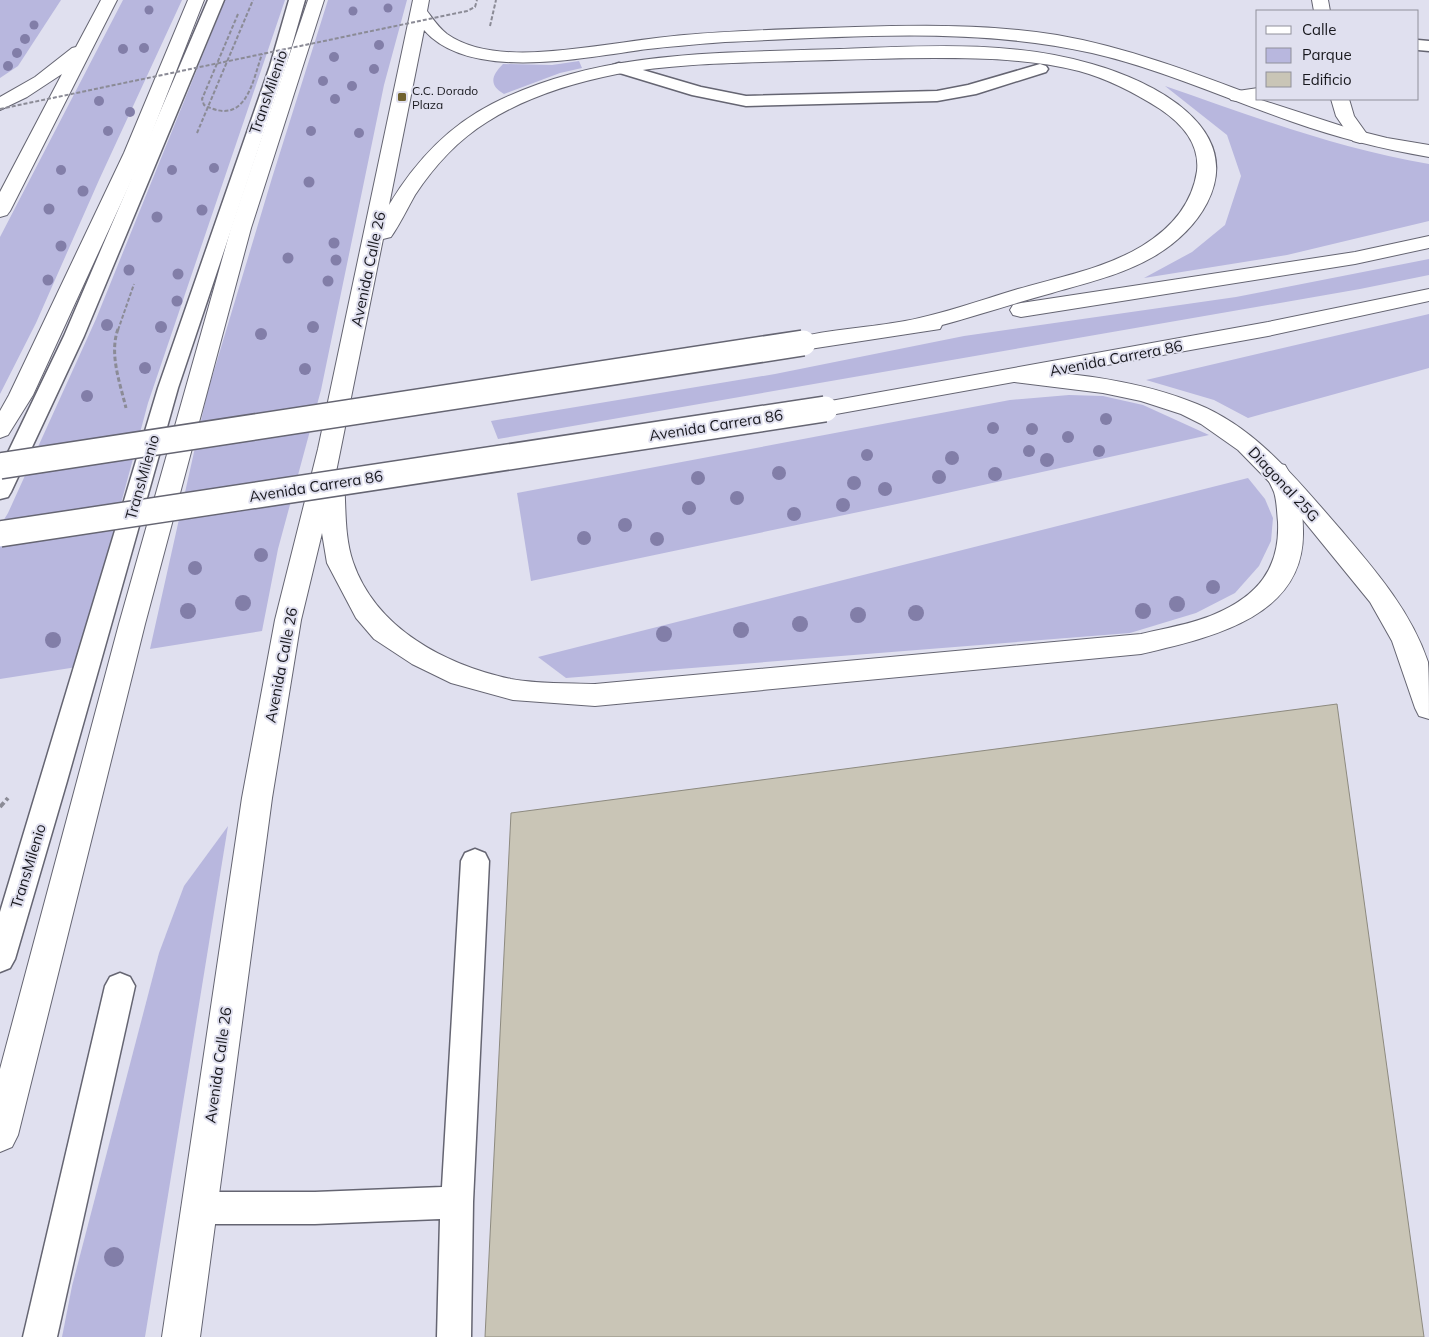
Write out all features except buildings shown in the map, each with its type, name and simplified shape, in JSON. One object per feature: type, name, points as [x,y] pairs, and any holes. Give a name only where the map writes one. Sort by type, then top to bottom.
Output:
[{"type":"main road","points":[[0,211],[109,0]]},
{"type":"main road","points":[[0,430],[21,395],[134,153],[196,0]]},
{"type":"main road","points":[[0,1135],[132,624],[236,247],[316,0]]},
{"type":"main road","points":[[419,5],[436,33],[457,46],[473,52],[522,58],[675,41],[732,37],[936,31],[1034,36],[1129,57],[1324,127],[1360,137],[1429,151]]},
{"type":"main road","name":"Avenida Calle 26","points":[[180,1337],[266,742],[288,620],[330,448],[370,261],[419,5]]},
{"type":"main road","points":[[0,104],[20,95],[54,72],[87,45]]},
{"type":"main road","points":[[370,261],[404,195],[416,177],[462,131],[495,110],[526,96],[561,83],[619,68],[677,60],[842,54],[990,52],[1059,61],[1084,66],[1120,78],[1152,94],[1190,123],[1207,152],[1206,177],[1201,199],[1181,225],[1157,246],[1112,268],[914,326]]},
{"type":"main road","points":[[1238,96],[1256,94]]},
{"type":"main road","points":[[1340,100],[1345,116],[1360,137]]},
{"type":"main road","points":[[0,466],[1356,258],[1429,242]]},
{"type":"main road","name":"Avenida Carrera 86","points":[[0,534],[825,409],[1268,329],[1429,295]]},
{"type":"main road","name":"Diagonal 25G","points":[[1014,376],[1081,382],[1138,392],[1190,409],[1244,442],[1276,471],[1374,588],[1395,620],[1409,647],[1429,708]]},
{"type":"main road","points":[[330,448],[335,540],[340,563],[365,611],[384,632],[422,657],[460,676],[514,690],[595,695],[1141,644],[1195,631],[1238,615],[1266,593],[1281,573],[1289,553],[1290,529],[1286,492],[1276,471]]},
{"type":"lane","points":[[0,492],[74,336],[216,0]]},
{"type":"lane","name":"TransMilenio","points":[[0,959],[54,781],[168,388],[278,66],[297,0]]},
{"type":"lane","points":[[619,68],[698,91],[746,101],[937,96],[970,90],[1040,69]]},
{"type":"lane","points":[[454,1337],[457,1202],[474,861]]},
{"type":"lane","points":[[40,1337],[120,986]]},
{"type":"lane","points":[[198,1208],[315,1208],[457,1202]]},
{"type":"path","points":[[195,135],[219,84],[253,0]]},
{"type":"path","points":[[0,109],[467,12],[475,7],[477,0]]},
{"type":"path","points":[[238,14],[202,99],[204,106],[212,110],[226,110],[237,107],[245,102],[262,54]]},
{"type":"path","points":[[126,410],[117,371],[114,341],[136,278]]},
{"type":"path","points":[[0,807],[10,795]]},
{"type":"green space","points":[[0,0],[61,0],[18,66],[0,78]]},
{"type":"green space","points":[[123,0],[182,0],[36,323],[0,394],[0,237]]},
{"type":"green space","points":[[225,0],[285,0],[148,403],[77,667],[0,679],[0,526],[8,513],[96,319]]},
{"type":"green space","points":[[328,0],[407,0],[384,85],[321,390],[278,549],[262,631],[150,649],[207,394]]},
{"type":"green space","points":[[579,61],[582,68],[560,73],[504,94],[499,91],[493,80],[496,72],[503,64],[552,65]]},
{"type":"green space","points":[[1165,86],[1328,141],[1395,158],[1429,164],[1429,221],[1287,255],[1144,278],[1192,252],[1225,225],[1241,176],[1227,135]]},
{"type":"green space","points":[[1429,259],[1429,275],[1360,289],[498,439],[491,421],[775,374],[964,336],[1236,297]]},
{"type":"green space","points":[[1429,314],[1429,368],[1248,418],[1214,400],[1146,380]]},
{"type":"green space","points":[[1069,395],[1103,396],[1143,405],[1209,435],[911,501],[531,581],[517,493],[1010,400]]},
{"type":"green space","points":[[1248,478],[1265,499],[1273,518],[1271,541],[1259,566],[1235,593],[1196,613],[1130,633],[566,678],[538,657]]},
{"type":"green space","points":[[228,826],[145,1337],[62,1337],[72,1286],[159,953],[184,886]]},
{"type":"place","name":"C.C. Dorado Plaza","points":[[402,97]]}]
